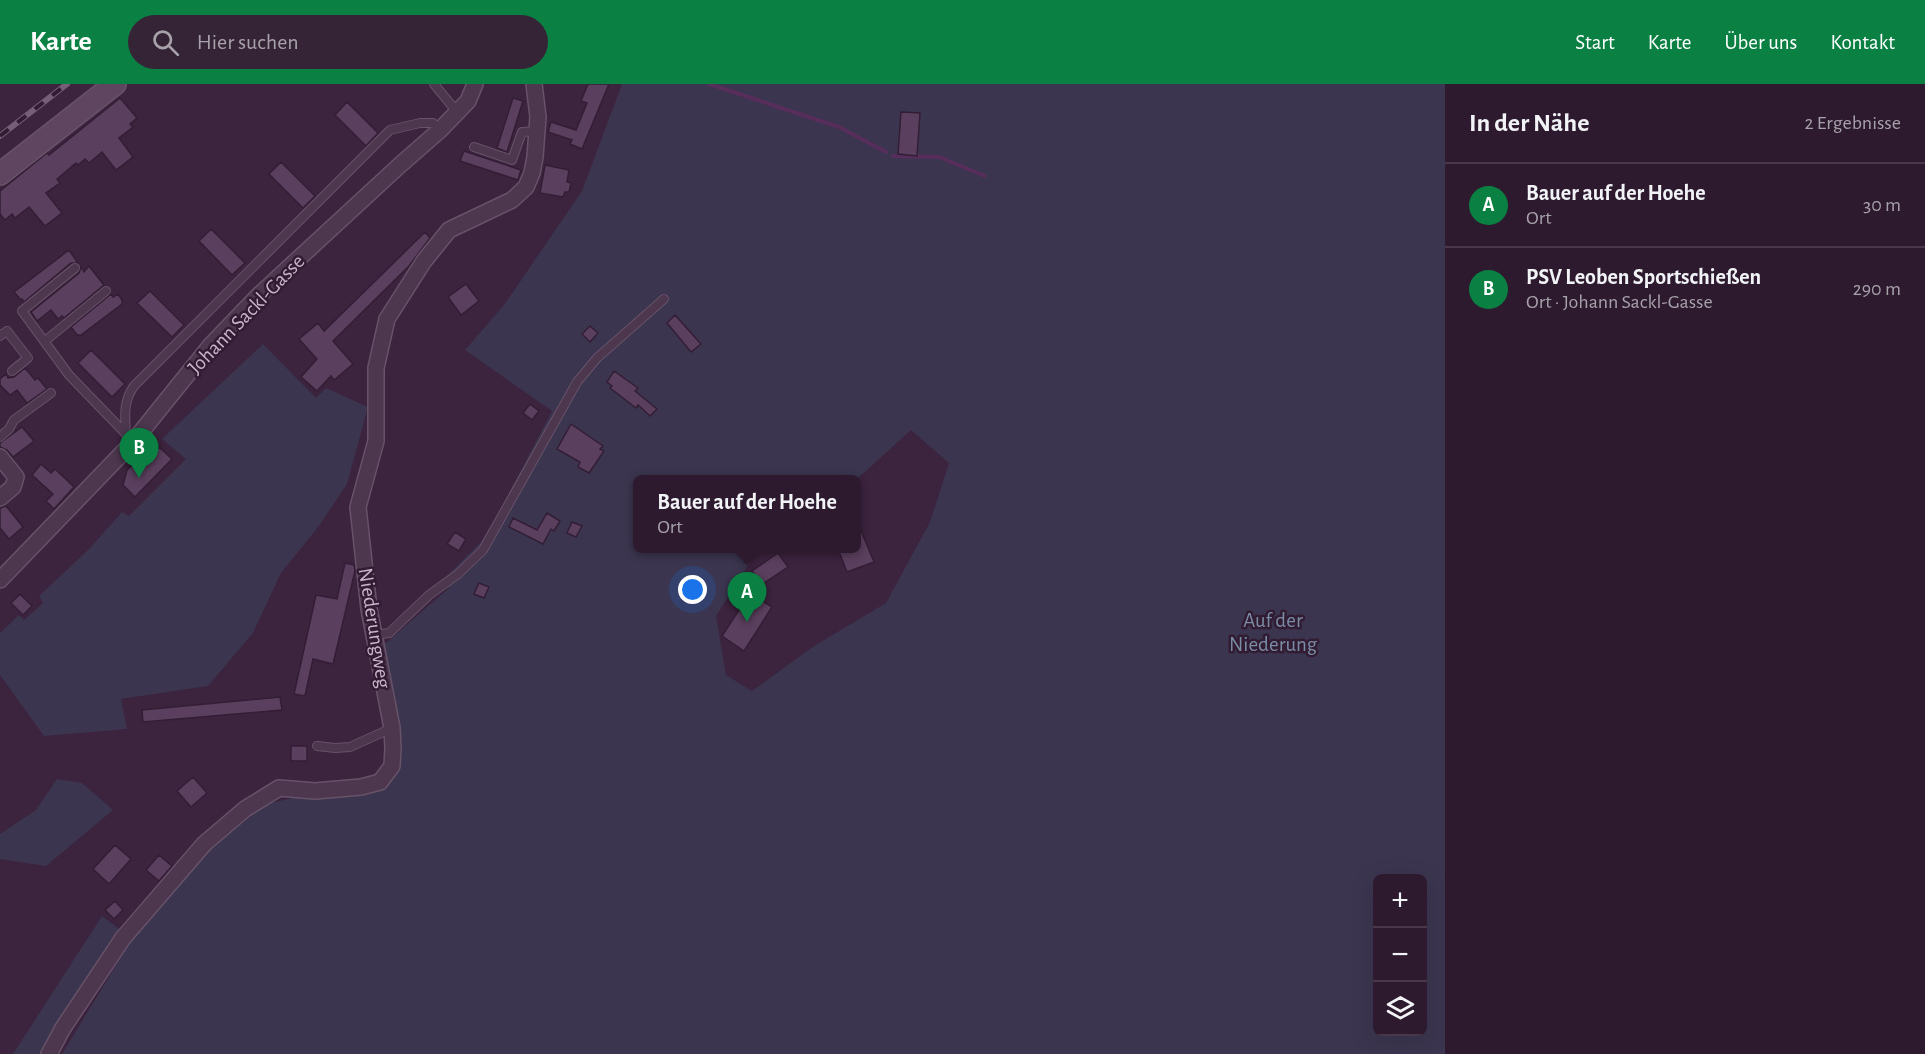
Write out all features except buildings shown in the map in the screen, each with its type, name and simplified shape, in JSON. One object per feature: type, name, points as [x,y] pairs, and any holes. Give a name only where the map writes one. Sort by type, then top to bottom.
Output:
[{"type":"main road","points":[[0,174],[115,84]]},
{"type":"street","name":"Johann Sackl-Gasse","points":[[0,580],[211,345],[258,296],[440,130],[468,101],[475,84]]},
{"type":"street","name":"Niederungweg","points":[[49,1054],[63,1028],[123,938],[204,844],[245,810],[279,788],[315,791],[362,787],[380,782],[392,766],[392,728],[374,635],[358,507],[376,441],[376,368],[387,319],[424,261],[449,230],[512,200],[526,187],[532,173],[537,131],[534,84]]},
{"type":"street","points":[[0,457],[16,477],[13,487],[0,498]]},
{"type":"lane","points":[[434,84],[457,112]]},
{"type":"lane","points":[[129,438],[125,406],[127,395],[134,386],[390,130],[420,123],[434,123],[440,130]]},
{"type":"lane","points":[[474,147],[512,160],[522,132],[537,131]]},
{"type":"lane","points":[[75,268],[22,310],[69,375],[129,438]]},
{"type":"lane","points":[[45,341],[106,291]]},
{"type":"lane","points":[[374,635],[389,633],[429,595],[458,574],[483,550],[577,382],[597,358],[664,299]]},
{"type":"lane","points":[[0,336],[7,331],[28,358],[12,371]]},
{"type":"lane","points":[[0,437],[9,429],[14,420],[51,393]]},
{"type":"lane","points":[[317,746],[350,747],[392,728]]},
{"type":"green space","name":"Auf der Niederung","points":[[622,84],[1445,84],[1445,1054],[62,1054],[132,939],[200,857],[266,804],[297,797],[383,789],[380,782],[392,766],[375,644],[386,643],[449,588],[444,579],[481,542],[552,411],[465,350],[504,305],[582,191]],"holes":[[[911,430],[949,463],[930,522],[886,603],[814,646],[752,691],[726,675],[716,616],[756,553],[633,553],[633,475],[861,475]]]},
{"type":"green space","points":[[263,344],[316,398],[326,388],[368,407],[347,484],[319,526],[281,573],[253,633],[208,686],[121,699],[127,729],[44,736],[0,675],[0,633],[19,615],[24,620],[43,603],[39,596],[88,550],[122,512],[129,516],[186,459],[162,439]]},
{"type":"green space","points":[[57,779],[82,783],[113,810],[46,866],[0,859],[0,834],[36,810]]},
{"type":"green space","points":[[102,916],[122,931],[44,1054],[13,1054]]},
{"type":"waterway","points":[[709,84],[839,127],[886,152]]},
{"type":"waterway","points":[[893,156],[939,157],[985,176]]},
{"type":"railway","points":[[0,136],[67,84]]},
{"type":"place","name":"PSV Leoben Sportschießen","points":[[139,478]]},
{"type":"place","name":"Bauer auf der Hoehe","points":[[747,622]]}]
